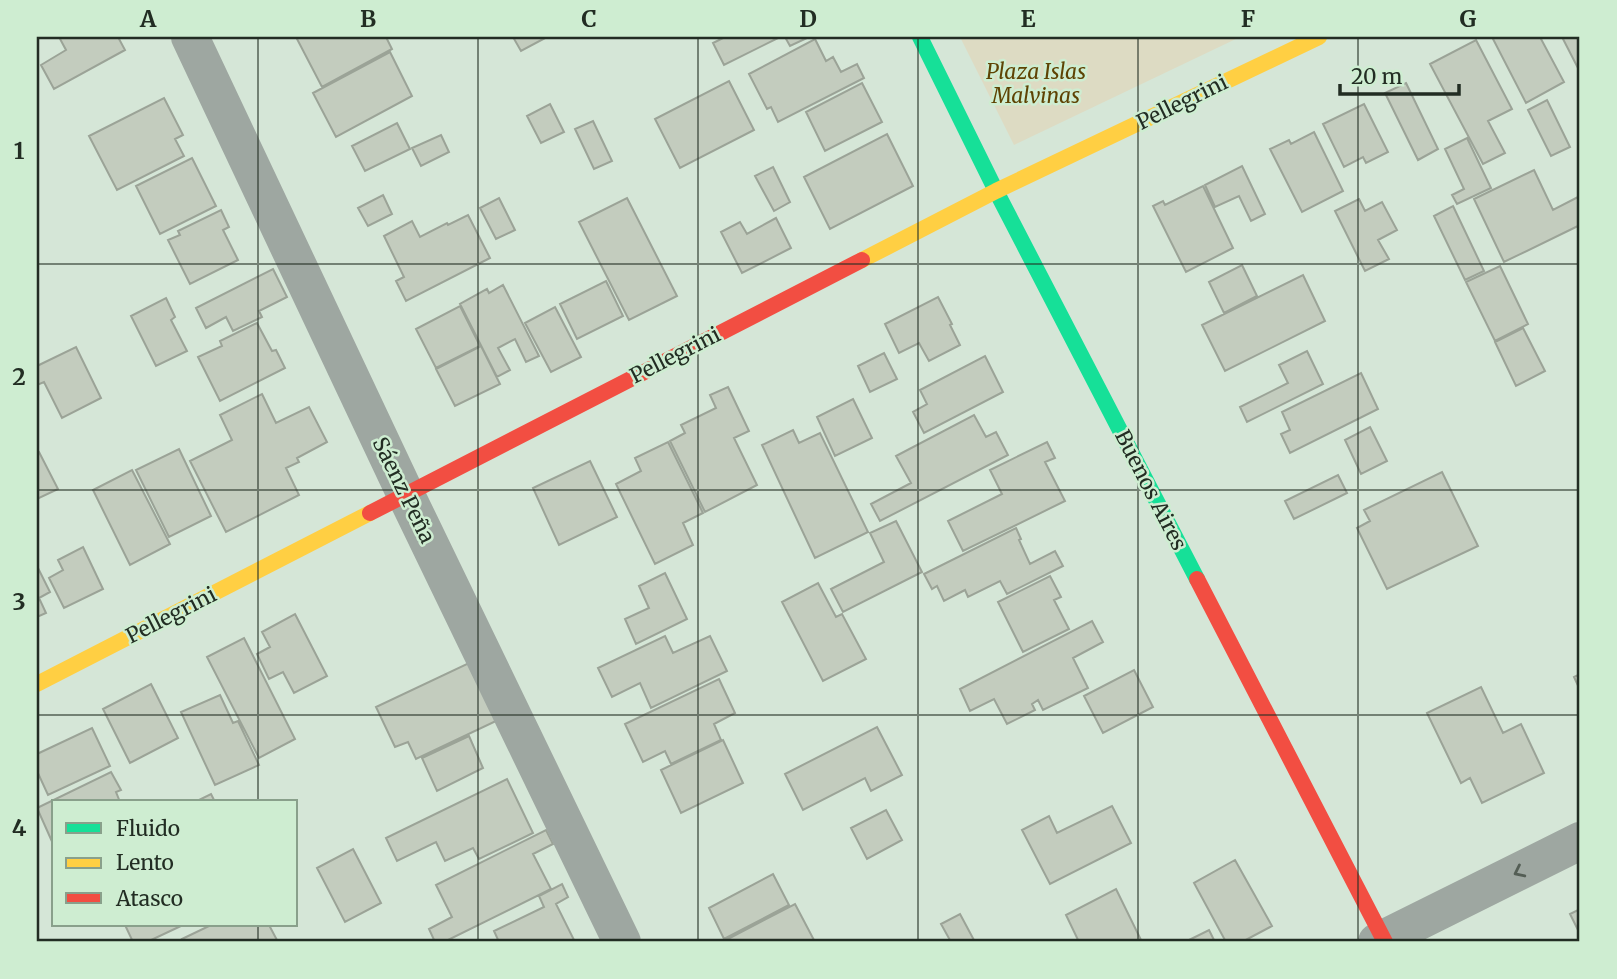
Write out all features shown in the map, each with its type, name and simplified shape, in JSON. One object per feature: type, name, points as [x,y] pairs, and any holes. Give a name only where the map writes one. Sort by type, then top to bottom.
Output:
[{"type":"street","name":"Sáenz Peña","points":[[190,37],[405,493],[622,942]]},
{"type":"street","name":"Buenos Aires","points":[[919,37],[1382,941]]},
{"type":"street","name":"Pellegrini","points":[[37,684],[996,191],[1319,37]]},
{"type":"street","points":[[1382,941],[1580,841]]},
{"type":"green space","name":"Plaza Islas Malvinas","points":[[960,37],[1240,37],[1014,145]]},
{"type":"building","points":[[59,37],[118,37],[125,50],[54,89],[41,65],[66,50]]},
{"type":"building","points":[[296,37],[386,37],[392,49],[322,87]]},
{"type":"building","points":[[513,37],[547,37],[521,51]]},
{"type":"building","points":[[725,37],[780,37],[724,65],[713,43]]},
{"type":"building","points":[[785,37],[809,37],[790,46]]},
{"type":"building","points":[[1492,37],[1540,37],[1564,82],[1526,103]]},
{"type":"building","points":[[1562,37],[1580,37],[1580,72]]},
{"type":"building","points":[[815,39],[826,61],[833,57],[841,72],[857,64],[864,78],[778,122],[771,107],[767,109],[749,74]]},
{"type":"building","points":[[1476,40],[1512,109],[1488,121],[1505,153],[1483,164],[1430,64]]},
{"type":"building","points":[[390,52],[412,96],[336,137],[313,93]]},
{"type":"building","points":[[729,81],[754,130],[680,168],[655,119]]},
{"type":"building","points":[[862,83],[882,122],[825,151],[806,112]]},
{"type":"building","points":[[1406,83],[1438,149],[1418,160],[1385,93]]},
{"type":"building","points":[[164,98],[183,135],[175,139],[184,156],[117,190],[89,136]]},
{"type":"building","points":[[1547,100],[1570,147],[1551,156],[1528,110]]},
{"type":"building","points":[[550,104],[564,132],[541,143],[527,116]]},
{"type":"building","points":[[1364,104],[1388,152],[1366,163],[1363,157],[1344,167],[1323,124]]},
{"type":"building","points":[[593,121],[612,161],[594,169],[575,129]]},
{"type":"building","points":[[397,123],[410,149],[365,171],[352,146]]},
{"type":"building","points":[[1314,132],[1343,191],[1302,212],[1270,149],[1289,140],[1291,144]]},
{"type":"building","points":[[887,134],[913,186],[830,229],[804,177]]},
{"type":"building","points":[[441,135],[449,152],[421,166],[412,148]]},
{"type":"building","points":[[1467,138],[1491,188],[1457,204],[1452,195],[1464,189],[1445,149]]},
{"type":"building","points":[[192,158],[216,206],[160,234],[136,186]]},
{"type":"building","points":[[1242,166],[1265,214],[1251,221],[1239,196],[1215,207],[1205,185]]},
{"type":"building","points":[[773,167],[790,202],[774,211],[755,176]]},
{"type":"building","points":[[1534,170],[1553,210],[1580,196],[1580,225],[1504,262],[1474,199]]},
{"type":"building","points":[[1203,186],[1233,248],[1186,272],[1153,206],[1163,201],[1165,205]]},
{"type":"building","points":[[383,195],[392,214],[368,226],[358,208]]},
{"type":"building","points":[[499,198],[515,230],[496,239],[480,208]]},
{"type":"building","points":[[627,198],[677,296],[629,320],[579,222]]},
{"type":"building","points":[[1359,199],[1365,211],[1382,202],[1397,230],[1378,240],[1389,259],[1365,271],[1335,211]]},
{"type":"building","points":[[1453,206],[1484,271],[1465,280],[1434,216]]},
{"type":"building","points":[[221,210],[229,227],[223,230],[238,260],[190,284],[168,240],[180,235],[178,231]]},
{"type":"building","points":[[468,215],[490,258],[406,301],[396,281],[404,277],[384,236],[412,221],[420,237]]},
{"type":"building","points":[[776,218],[791,248],[742,273],[721,232],[740,222],[747,234]]},
{"type":"building","points":[[1242,265],[1257,296],[1224,313],[1209,282]]},
{"type":"building","points":[[1500,266],[1528,324],[1495,341],[1466,282]]},
{"type":"building","points":[[273,269],[287,297],[259,311],[262,317],[233,331],[226,317],[206,328],[196,308]]},
{"type":"building","points":[[1303,275],[1325,321],[1225,371],[1202,325]]},
{"type":"building","points":[[606,281],[623,316],[577,339],[560,304]]},
{"type":"building","points":[[503,285],[539,356],[526,362],[515,339],[498,348],[510,370],[497,377],[460,304],[487,289],[489,293]]},
{"type":"building","points":[[938,297],[960,345],[929,361],[919,343],[899,353],[885,324]]},
{"type":"building","points":[[166,298],[175,317],[171,320],[187,351],[156,366],[131,316]]},
{"type":"building","points":[[460,306],[480,346],[436,368],[416,329]]},
{"type":"building","points":[[555,307],[581,357],[551,372],[525,323]]},
{"type":"building","points":[[257,323],[285,368],[220,401],[198,357],[222,346],[220,341]]},
{"type":"building","points":[[1523,328],[1545,371],[1516,386],[1495,342]]},
{"type":"building","points":[[481,346],[500,384],[455,406],[436,369]]},
{"type":"building","points":[[76,347],[101,398],[62,418],[44,382],[37,385],[37,366]]},
{"type":"building","points":[[1307,351],[1323,384],[1247,422],[1240,407],[1288,383],[1279,365]]},
{"type":"building","points":[[884,353],[897,379],[870,392],[858,366]]},
{"type":"building","points":[[985,356],[1003,392],[924,433],[913,412],[927,404],[920,390]]},
{"type":"building","points":[[1361,373],[1378,409],[1290,453],[1281,434],[1290,430],[1282,412]]},
{"type":"building","points":[[728,387],[749,431],[734,438],[757,485],[705,512],[670,441],[685,433],[681,425],[716,408],[710,395]]},
{"type":"building","points":[[262,394],[276,423],[309,407],[327,442],[297,458],[299,462],[286,468],[299,495],[226,532],[190,461],[232,440],[220,415]]},
{"type":"building","points":[[853,399],[872,438],[835,456],[817,417]]},
{"type":"building","points":[[974,415],[986,437],[996,432],[1008,455],[880,521],[871,504],[911,483],[896,456]]},
{"type":"building","points":[[1370,427],[1387,461],[1361,474],[1345,440]]},
{"type":"building","points":[[793,430],[799,443],[820,433],[868,532],[815,558],[762,445]]},
{"type":"building","points":[[668,442],[703,513],[683,523],[693,545],[655,564],[616,484],[641,471],[635,458]]},
{"type":"building","points":[[1047,442],[1055,458],[1045,462],[1065,501],[963,551],[948,521],[1002,494],[990,470]]},
{"type":"building","points":[[179,449],[211,516],[169,537],[136,470]]},
{"type":"building","points":[[39,452],[58,489],[37,499],[37,453]]},
{"type":"building","points":[[590,461],[617,517],[559,545],[533,488]]},
{"type":"building","points":[[132,470],[170,544],[130,565],[93,490]]},
{"type":"building","points":[[1442,472],[1478,546],[1387,589],[1357,528],[1370,521],[1364,510]]},
{"type":"building","points":[[1338,475],[1347,493],[1294,519],[1285,501]]},
{"type":"building","points":[[896,521],[922,572],[843,612],[831,589],[884,562],[870,533]]},
{"type":"building","points":[[1016,528],[1030,564],[1055,551],[1063,566],[1007,594],[1000,581],[968,597],[965,590],[944,601],[937,586],[932,589],[924,574]]},
{"type":"building","points":[[83,547],[103,589],[64,608],[49,578],[63,570],[58,560]]},
{"type":"building","points":[[37,566],[50,592],[39,598],[46,613],[37,617]]},
{"type":"building","points":[[665,573],[687,619],[636,644],[625,619],[649,608],[639,586]]},
{"type":"building","points":[[1050,576],[1061,597],[1054,600],[1069,629],[1023,652],[998,602]]},
{"type":"building","points":[[818,583],[836,617],[842,614],[866,659],[823,681],[782,602]]},
{"type":"building","points":[[295,614],[327,676],[294,693],[283,672],[269,679],[257,654],[270,647],[262,632]]},
{"type":"building","points":[[1092,621],[1103,642],[1073,658],[1088,688],[1043,710],[1038,700],[1032,704],[1035,710],[1007,724],[994,699],[970,711],[960,689]]},
{"type":"building","points":[[665,636],[673,653],[710,636],[727,671],[651,708],[640,683],[612,697],[598,668]]},
{"type":"building","points":[[244,638],[295,739],[259,758],[207,657]]},
{"type":"building","points":[[469,663],[496,721],[416,759],[408,742],[395,747],[376,707]]},
{"type":"building","points":[[1134,670],[1153,707],[1103,733],[1084,696]]},
{"type":"building","points":[[1580,674],[1580,690],[1574,677]]},
{"type":"building","points":[[719,679],[735,713],[714,724],[721,740],[671,764],[665,751],[643,762],[625,724]]},
{"type":"building","points":[[151,684],[178,738],[130,763],[103,709]]},
{"type":"building","points":[[1481,687],[1503,733],[1521,724],[1544,773],[1482,803],[1470,778],[1461,783],[1427,713]]},
{"type":"building","points":[[220,695],[233,723],[238,721],[259,765],[215,785],[181,712]]},
{"type":"building","points":[[877,727],[902,775],[871,791],[865,778],[803,810],[785,774]]},
{"type":"building","points":[[92,728],[110,766],[48,795],[37,771],[37,754]]},
{"type":"building","points":[[469,736],[483,768],[437,791],[422,758]]},
{"type":"building","points":[[723,740],[743,783],[681,813],[661,770]]},
{"type":"building","points":[[111,772],[121,790],[116,792],[119,800],[53,800]]},
{"type":"building","points":[[507,779],[533,833],[479,859],[473,848],[445,861],[436,842],[397,861],[386,838]]},
{"type":"building","points":[[211,794],[214,800],[199,800]]},
{"type":"building","points":[[52,801],[52,842],[37,808]]},
{"type":"building","points":[[1112,806],[1131,843],[1050,884],[1022,830],[1049,816],[1057,833]]},
{"type":"building","points":[[886,810],[902,840],[867,859],[851,828]]},
{"type":"building","points":[[546,830],[553,844],[533,854],[551,889],[444,942],[435,942],[429,929],[452,917],[436,885]]},
{"type":"building","points":[[353,849],[381,903],[345,922],[317,868]]},
{"type":"building","points":[[1235,860],[1272,926],[1242,942],[1226,942],[1194,883]]},
{"type":"building","points":[[773,874],[789,905],[724,939],[709,908]]},
{"type":"building","points":[[562,884],[568,897],[556,904],[575,942],[499,942],[494,931],[544,907],[539,896]]},
{"type":"building","points":[[1116,889],[1142,942],[1079,942],[1066,915]]},
{"type":"building","points":[[795,904],[815,942],[724,941]]},
{"type":"building","points":[[1580,909],[1580,934],[1570,914]]},
{"type":"building","points":[[960,914],[975,942],[951,942],[941,924]]},
{"type":"building","points":[[125,926],[181,926],[147,942],[133,942]]},
{"type":"building","points":[[209,926],[270,926],[278,942],[184,942],[182,939]]},
{"type":"building","points":[[1209,930],[1215,942],[1185,942]]},
{"type":"traffic: fast","points":[[920,37],[996,191],[1197,579]]},
{"type":"traffic: slow","points":[[862,260],[996,191],[1319,37]]},
{"type":"traffic: slow","points":[[37,684],[370,513]]},
{"type":"traffic: jam","points":[[370,513],[862,260]]},
{"type":"traffic: jam","points":[[1197,579],[1385,942]]}]
